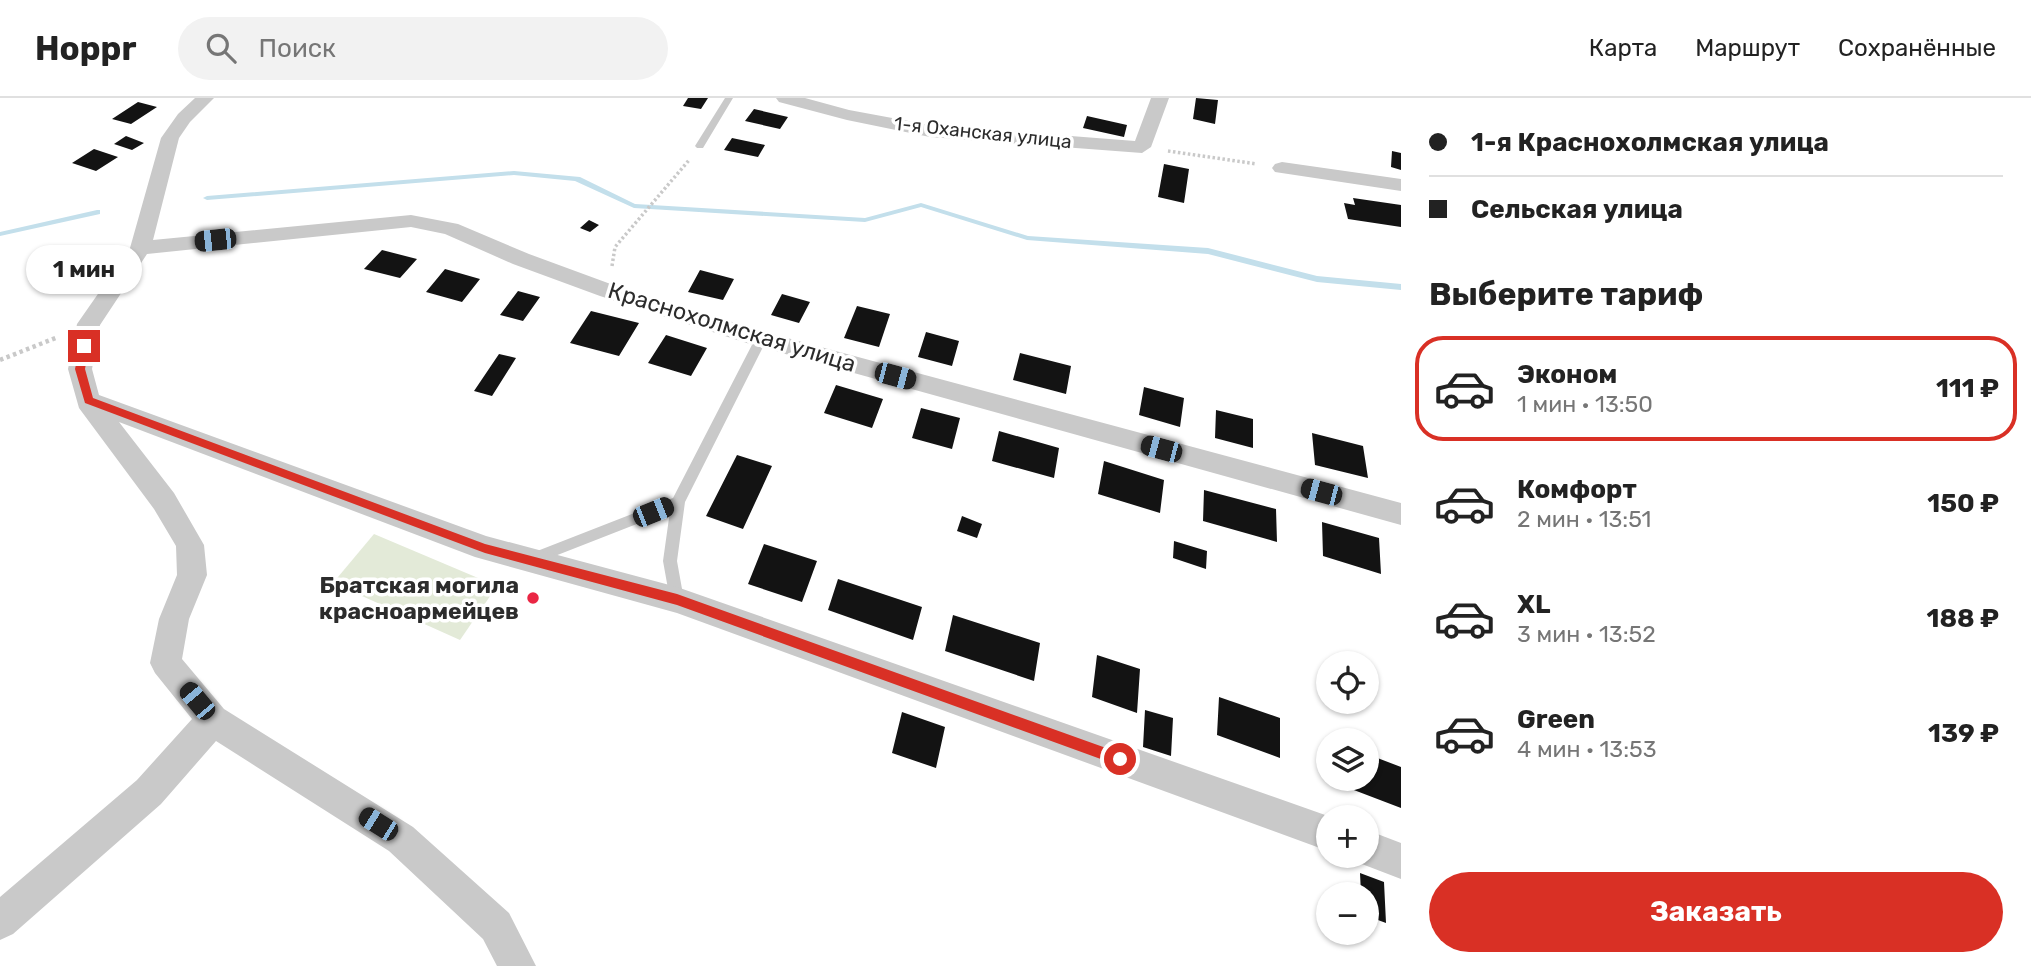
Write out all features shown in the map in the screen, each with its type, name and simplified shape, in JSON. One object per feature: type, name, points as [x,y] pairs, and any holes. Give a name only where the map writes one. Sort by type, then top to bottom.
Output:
[{"type":"street","points":[[205,98],[184,118],[170,138],[140,248],[89,324],[80,369],[88,401],[164,501],[190,545],[192,575],[174,619],[166,663],[213,720],[401,839],[496,926],[517,966]]},
{"type":"street","name":"1-я Оханская улица","points":[[785,98],[847,115],[930,131],[1142,147]]},
{"type":"street","points":[[1142,147],[1160,98]]},
{"type":"street","points":[[1282,168],[1401,185]]},
{"type":"street","name":"Краснохолмская улица","points":[[140,248],[411,221],[451,229],[521,259],[608,291],[761,339],[1401,514]]},
{"type":"street","points":[[88,401],[485,548],[677,600],[1316,830]]},
{"type":"street","points":[[0,921],[149,792],[213,720]]},
{"type":"street","points":[[1379,853],[1401,861]]},
{"type":"lane","points":[[700,146],[729,98]]},
{"type":"lane","points":[[677,600],[670,561],[678,502],[761,339]]},
{"type":"lane","points":[[529,560],[678,502]]},
{"type":"path","points":[[608,291],[615,247],[669,187],[700,146]]},
{"type":"path","points":[[1142,147],[1282,168]]},
{"type":"path","points":[[0,360],[89,324]]},
{"type":"green space","points":[[374,534],[497,586],[460,640],[333,583]]},
{"type":"building","points":[[688,98],[708,98],[701,109],[683,106]]},
{"type":"building","points":[[1196,98],[1218,100],[1215,124],[1193,119]]},
{"type":"building","points":[[138,102],[157,107],[131,124],[112,119]]},
{"type":"building","points":[[754,109],[788,117],[780,129],[745,121]]},
{"type":"building","points":[[1087,116],[1127,125],[1124,137],[1083,128]]},
{"type":"building","points":[[126,136],[144,143],[132,150],[114,144]]},
{"type":"building","points":[[732,138],[765,145],[758,157],[724,150]]},
{"type":"building","points":[[94,149],[118,157],[96,171],[72,163]]},
{"type":"building","points":[[1392,151],[1401,153],[1401,170],[1391,167]]},
{"type":"building","points":[[1164,164],[1189,169],[1184,203],[1158,197]]},
{"type":"building","points":[[1353,198],[1401,205],[1401,227],[1348,219],[1344,203],[1355,205]]},
{"type":"building","points":[[589,220],[599,225],[590,232],[580,228]]},
{"type":"building","points":[[382,250],[417,259],[400,278],[364,269]]},
{"type":"building","points":[[445,269],[480,279],[462,302],[426,292]]},
{"type":"building","points":[[700,270],[734,279],[723,300],[688,292]]},
{"type":"building","points":[[518,291],[540,297],[523,321],[500,315]]},
{"type":"building","points":[[782,294],[810,302],[799,323],[771,315]]},
{"type":"building","points":[[857,306],[890,314],[879,347],[844,338]]},
{"type":"building","points":[[591,311],[639,323],[619,356],[570,343]]},
{"type":"building","points":[[926,332],[959,341],[952,366],[918,357]]},
{"type":"building","points":[[666,335],[707,348],[691,376],[648,363]]},
{"type":"building","points":[[1020,353],[1071,366],[1066,394],[1013,380]]},
{"type":"building","points":[[499,354],[516,358],[492,396],[474,391]]},
{"type":"building","points":[[836,385],[883,399],[872,428],[824,413]]},
{"type":"building","points":[[1144,387],[1184,398],[1180,427],[1139,415]]},
{"type":"building","points":[[921,408],[960,418],[952,449],[912,438]]},
{"type":"building","points":[[1216,410],[1253,419],[1253,448],[1215,438]]},
{"type":"building","points":[[999,431],[1059,448],[1054,478],[992,461]]},
{"type":"building","points":[[1312,433],[1363,446],[1368,478],[1315,465]]},
{"type":"building","points":[[737,455],[772,466],[743,529],[706,516]]},
{"type":"building","points":[[1104,461],[1164,480],[1160,513],[1098,494]]},
{"type":"building","points":[[1204,490],[1276,509],[1277,542],[1203,521]]},
{"type":"building","points":[[962,516],[982,524],[977,538],[957,531]]},
{"type":"building","points":[[1322,522],[1379,538],[1381,574],[1323,556]]},
{"type":"building","points":[[1174,541],[1207,551],[1206,569],[1173,558]]},
{"type":"building","points":[[764,544],[817,561],[802,602],[748,584]]},
{"type":"building","points":[[838,579],[922,607],[913,640],[828,610]]},
{"type":"building","points":[[953,615],[1040,643],[1034,681],[945,651]]},
{"type":"building","points":[[1097,655],[1140,669],[1137,713],[1092,697]]},
{"type":"building","points":[[1219,697],[1280,718],[1280,758],[1217,735]]},
{"type":"building","points":[[1145,710],[1173,718],[1171,756],[1143,747]]},
{"type":"building","points":[[902,712],[945,727],[936,768],[892,753]]},
{"type":"building","points":[[1379,759],[1401,767],[1401,808],[1356,791],[1379,791]]},
{"type":"building","points":[[1360,873],[1384,882],[1386,923],[1379,920],[1379,882],[1360,882]]},
{"type":"waterway","points":[[207,198],[514,173],[577,179],[634,206],[865,220],[921,205],[1027,238],[1208,251],[1317,279],[1401,287]]},
{"type":"waterway","points":[[0,234],[97,212]]},
{"type":"place","name":"Братская могила красноармейцев","points":[[533,598]]},
{"type":"route","points":[[84,346],[80,369],[88,401],[485,548],[677,600],[1120,759]]}]
